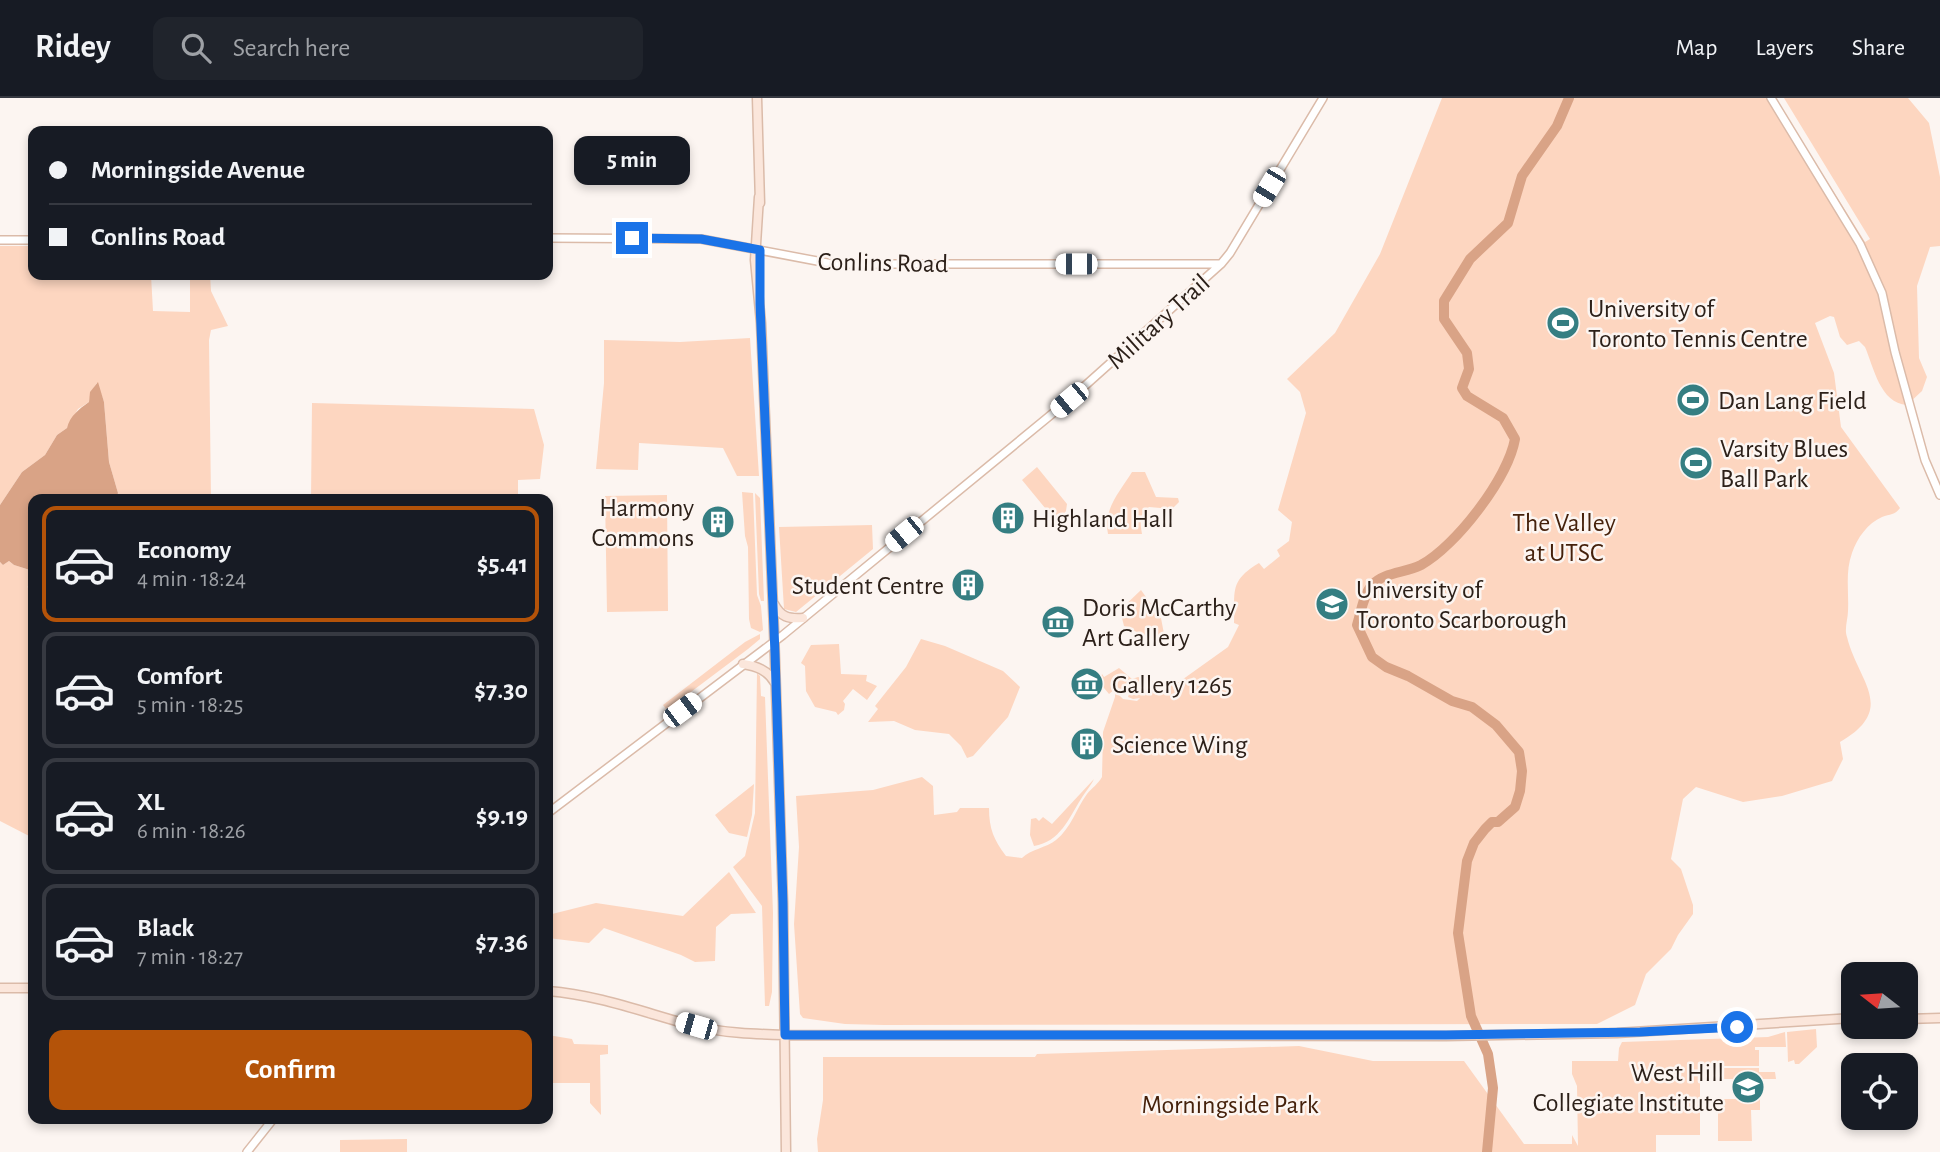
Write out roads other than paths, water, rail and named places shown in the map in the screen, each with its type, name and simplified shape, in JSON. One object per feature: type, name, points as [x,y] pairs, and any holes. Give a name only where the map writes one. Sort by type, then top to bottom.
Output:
[{"type":"main road","points":[[757,98],[757,250],[775,641],[783,903],[786,1152]]},
{"type":"main road","points":[[773,601],[784,617],[803,618]]},
{"type":"main road","points":[[743,664],[764,670],[776,685]]},
{"type":"main road","points":[[0,988],[28,988]]},
{"type":"main road","points":[[553,991],[579,994],[696,1026],[738,1033],[785,1035],[1601,1033],[1841,1019]]},
{"type":"main road","points":[[1918,1019],[1940,1018]]},
{"type":"street","name":"Military Trail","points":[[553,809],[775,641],[1069,400],[1221,264],[1323,98]]},
{"type":"street","points":[[1771,98],[1860,244],[1882,293],[1895,352],[1925,460],[1940,495]]},
{"type":"street","name":"Conlins Road","points":[[553,237],[701,239],[833,264],[1221,264]]},
{"type":"street","points":[[0,240],[28,240]]},
{"type":"street","points":[[247,1152],[269,1124]]},
{"type":"waterway","points":[[1487,1152],[1493,1088],[1488,1054],[1471,1016],[1458,933],[1467,861],[1474,843],[1485,829],[1515,807],[1522,771],[1519,752],[1496,725],[1472,707],[1452,701],[1372,657],[1357,625],[1364,599],[1372,585],[1389,575],[1421,565],[1449,543],[1478,510],[1510,455],[1515,439],[1503,418],[1467,396],[1462,388],[1469,369],[1467,353],[1444,319],[1444,301],[1470,259],[1508,223],[1522,176],[1557,126],[1569,98]]},
{"type":"place","name":"University of Toronto Tennis Centre","points":[[1563,323]]},
{"type":"place","name":"Dan Lang Field","points":[[1693,400]]},
{"type":"place","name":"Varsity Blues Ball Park","points":[[1696,463]]},
{"type":"place","name":"Highland Hall","points":[[1008,518]]},
{"type":"place","name":"Harmony Commons","points":[[718,522]]},
{"type":"place","name":"Student Centre","points":[[968,585]]},
{"type":"place","name":"University of Toronto Scarborough","points":[[1332,604]]},
{"type":"place","name":"Doris McCarthy Art Gallery","points":[[1058,622]]},
{"type":"place","name":"Gallery 1265","points":[[1087,684]]},
{"type":"place","name":"Science Wing","points":[[1087,744]]},
{"type":"place","name":"West Hill Collegiate Institute","points":[[1748,1087]]},
{"type":"park label","name":"The Valley at UTSC","points":[[1564,537]]},
{"type":"park label","name":"Morningside Park","points":[[1230,1104]]}]
